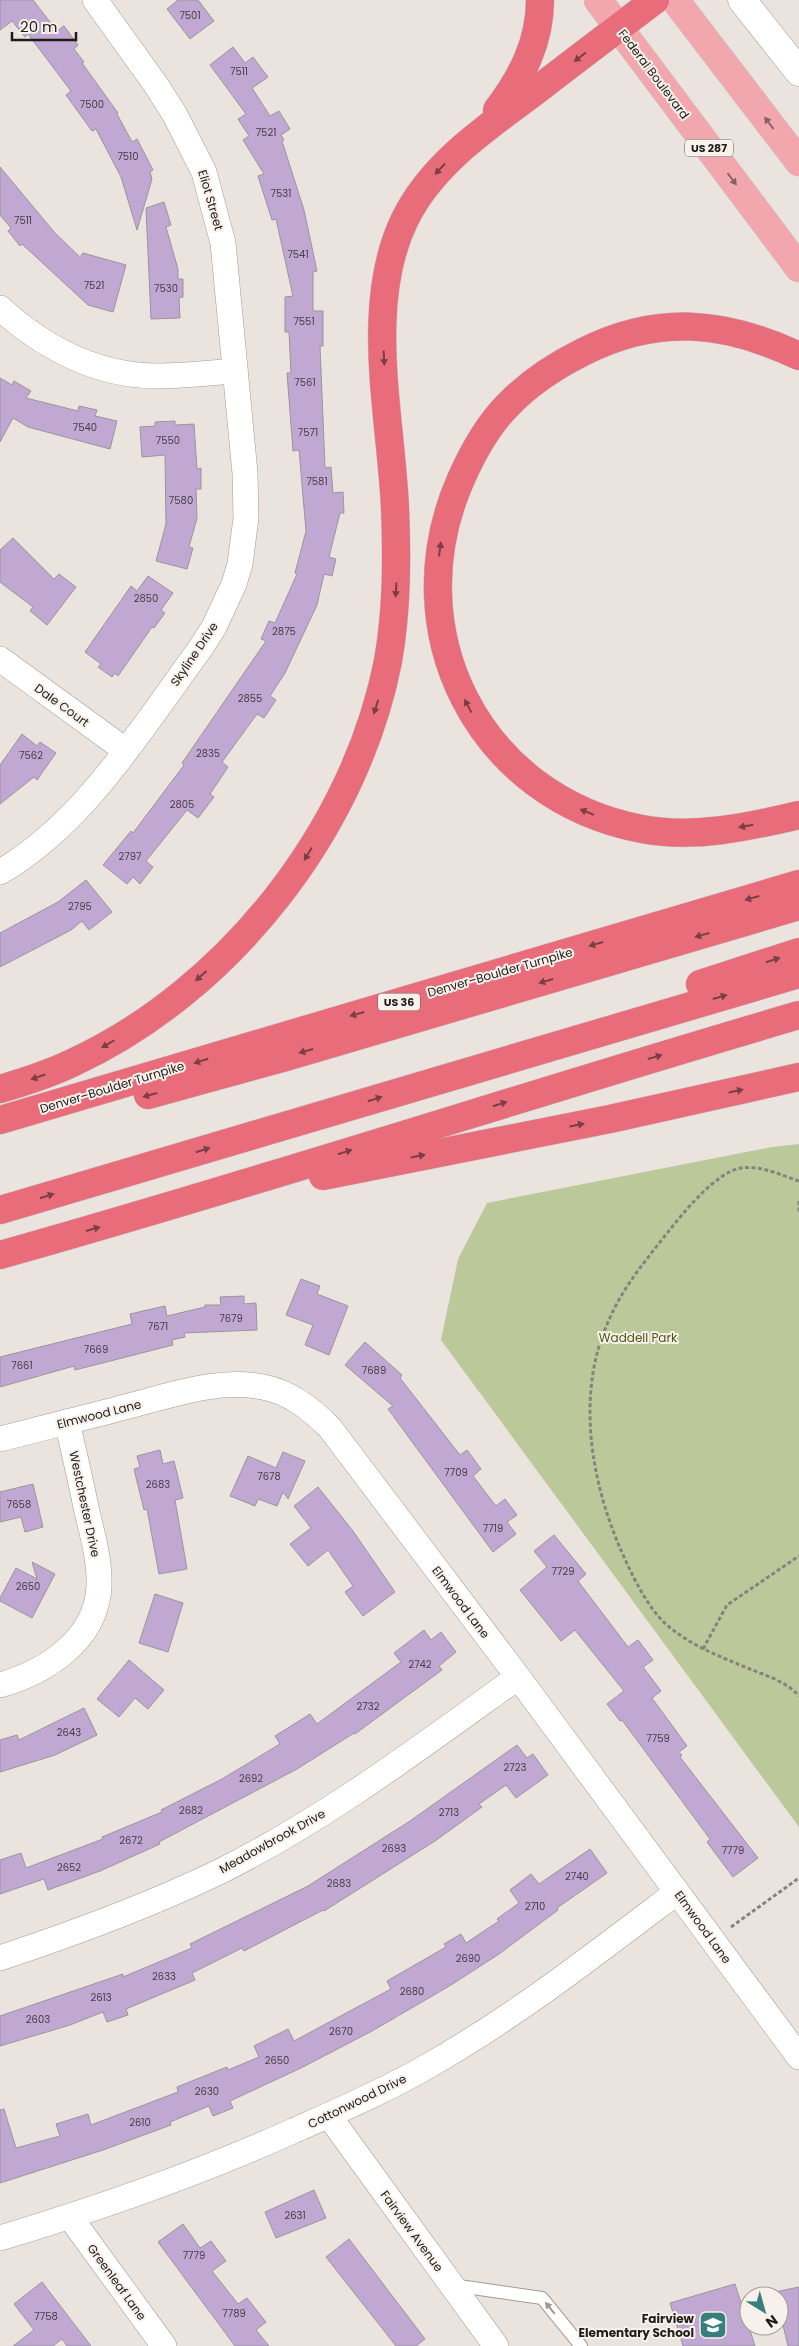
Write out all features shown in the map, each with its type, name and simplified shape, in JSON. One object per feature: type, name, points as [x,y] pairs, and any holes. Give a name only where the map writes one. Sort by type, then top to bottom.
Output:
[{"type":"highway","points":[[476,136],[505,100],[527,64],[538,28],[540,0]]},
{"type":"highway","points":[[0,1089],[50,1073],[99,1049],[146,1019],[192,984],[229,951],[275,900],[298,870],[338,801],[355,766],[380,692],[395,613],[397,567],[395,506],[382,330],[388,275],[398,235],[416,200],[443,166],[476,136],[655,0]]},
{"type":"highway","points":[[799,356],[766,341],[725,329],[694,327],[669,328],[630,334],[605,342],[557,365],[508,405],[488,430],[470,458],[450,504],[441,538],[438,555],[437,598],[440,626],[448,660],[468,707],[490,739],[514,766],[542,788],[579,808],[608,820],[626,826],[660,832],[702,833],[799,815]]},
{"type":"highway","name":"Denver–Boulder Turnpike","points":[[0,1120],[799,884]]},
{"type":"highway","points":[[0,1134],[246,1069],[799,906]]},
{"type":"highway","points":[[422,1085],[682,990],[799,952]]},
{"type":"highway","points":[[0,1210],[799,974]]},
{"type":"highway","points":[[0,1255],[131,1218],[601,1073],[799,1015]]},
{"type":"highway","points":[[131,1218],[371,1165],[610,1119],[799,1077]]},
{"type":"main road","name":"Federal Boulevard","points":[[598,0],[799,268]]},
{"type":"main road","points":[[676,0],[799,162]]},
{"type":"street","name":"Eliot Street","points":[[95,0],[156,85],[175,115],[204,172],[223,243],[235,371]]},
{"type":"street","points":[[742,0],[799,72]]},
{"type":"street","points":[[0,308],[44,343],[75,359],[107,369],[158,376],[235,371]]},
{"type":"street","name":"Skyline Drive","points":[[0,872],[49,837],[88,798],[214,627],[231,592],[240,564],[246,518],[245,473],[235,371]]},
{"type":"street","name":"Dale Court","points":[[0,660],[125,750]]},
{"type":"street","name":"Elmwood Lane","points":[[0,1439],[191,1390],[227,1384],[264,1387],[282,1392],[302,1403],[330,1428],[518,1677],[799,2058]]},
{"type":"street","name":"Westchester Drive","points":[[0,1685],[24,1678],[45,1667],[66,1652],[82,1634],[93,1614],[99,1587],[95,1546],[68,1422]]},
{"type":"street","name":"Meadowbrook Drive","points":[[0,1958],[83,1930],[164,1898],[223,1870],[344,1800],[518,1677]]},
{"type":"street","name":"Cottonwood Drive","points":[[0,2238],[70,2217],[164,2185],[329,2116],[421,2070],[471,2040],[585,1962],[676,1892]]},
{"type":"street","name":"Fairview Avenue","points":[[329,2116],[496,2346]]},
{"type":"street","name":"Greenleaf Lane","points":[[70,2217],[164,2346]]},
{"type":"lane","points":[[452,2285],[542,2298],[581,2346]]},
{"type":"path","points":[[799,1181],[769,1171],[740,1168],[712,1184],[679,1218],[633,1276],[608,1320],[595,1360],[591,1396],[590,1435],[597,1480],[608,1519],[626,1562],[645,1597],[666,1624],[703,1649],[794,1689],[799,1696]]},
{"type":"path","points":[[799,1201],[799,1212]]},
{"type":"path","points":[[703,1649],[727,1605],[799,1556]]},
{"type":"path","points":[[713,1941],[799,1878]]},
{"type":"green space","name":"Waddell Park","points":[[799,1144],[799,1827],[441,1340],[458,1259],[487,1203],[772,1147]]},
{"type":"building","points":[[0,0],[33,0],[57,31],[64,26],[78,45],[74,49],[84,62],[82,63],[118,113],[132,142],[137,139],[153,170],[150,172],[152,179],[137,230],[121,177],[96,129],[92,131],[66,95],[71,91],[28,34],[25,37],[12,21],[0,30]]},
{"type":"building","points":[[178,0],[198,0],[214,21],[190,39],[167,9]]},
{"type":"building","points":[[233,47],[245,63],[253,57],[268,77],[252,88],[270,116],[279,111],[290,129],[281,135],[284,140],[282,141],[304,210],[317,271],[313,272],[313,311],[323,311],[323,346],[320,346],[325,468],[331,467],[333,493],[343,492],[344,513],[340,513],[329,557],[336,559],[332,576],[324,574],[317,605],[285,673],[270,696],[276,700],[264,718],[257,714],[222,762],[228,767],[210,794],[214,797],[198,818],[187,810],[146,861],[153,867],[140,884],[133,877],[127,884],[103,865],[131,831],[133,833],[184,765],[182,763],[266,641],[261,639],[269,621],[275,623],[297,574],[295,573],[306,531],[299,450],[293,451],[287,373],[291,373],[289,332],[285,332],[285,297],[293,296],[276,219],[272,220],[258,176],[264,174],[243,140],[249,136],[238,119],[246,114],[210,65]]},
{"type":"building","points":[[0,167],[55,233],[80,257],[83,253],[126,265],[113,312],[88,305],[22,244],[20,246],[8,231],[11,228],[0,215]]},
{"type":"building","points":[[164,202],[171,225],[166,227],[178,269],[178,279],[183,279],[183,297],[179,298],[180,318],[151,319],[146,208]]},
{"type":"building","points":[[0,378],[12,385],[14,381],[31,391],[26,398],[78,411],[79,406],[97,410],[95,416],[117,421],[110,449],[28,427],[13,418],[0,442]]},
{"type":"building","points":[[175,421],[175,425],[194,424],[197,469],[201,468],[201,489],[196,489],[197,518],[189,547],[193,548],[187,569],[156,561],[166,524],[165,455],[142,457],[140,427],[155,426],[155,422]]},
{"type":"building","points":[[13,538],[54,579],[59,574],[76,587],[47,625],[30,611],[33,607],[0,582],[0,550]]},
{"type":"building","points":[[148,576],[173,593],[161,610],[165,613],[154,628],[152,627],[118,676],[115,673],[112,677],[98,667],[101,664],[85,652],[131,586],[137,591]]},
{"type":"building","points":[[22,734],[37,746],[40,742],[56,753],[37,780],[34,777],[0,804],[0,765]]},
{"type":"building","points":[[86,880],[112,912],[89,930],[82,921],[71,930],[0,967],[0,933],[58,902]]},
{"type":"building","points":[[301,1279],[320,1286],[317,1294],[348,1306],[329,1355],[305,1345],[313,1325],[286,1315]]},
{"type":"building","points":[[244,1296],[244,1304],[256,1303],[257,1330],[184,1333],[185,1337],[172,1340],[173,1345],[75,1370],[74,1366],[0,1387],[0,1357],[132,1324],[130,1314],[165,1306],[167,1316],[205,1307],[205,1305],[221,1305],[220,1297]]},
{"type":"building","points":[[365,1342],[402,1375],[400,1378],[460,1455],[467,1450],[481,1469],[473,1476],[496,1506],[505,1499],[517,1515],[507,1522],[516,1534],[493,1552],[388,1409],[393,1406],[345,1365]]},
{"type":"building","points":[[160,1450],[163,1464],[174,1461],[183,1498],[175,1500],[187,1569],[159,1574],[147,1509],[144,1510],[134,1469],[140,1467],[137,1456]]},
{"type":"building","points":[[283,1452],[305,1461],[288,1499],[283,1492],[277,1506],[258,1499],[255,1506],[230,1496],[248,1456],[276,1468]]},
{"type":"building","points":[[33,1484],[43,1527],[25,1532],[21,1517],[0,1522],[0,1492]]},
{"type":"building","points":[[318,1487],[353,1531],[395,1592],[363,1616],[345,1592],[353,1586],[328,1550],[308,1566],[290,1544],[311,1528],[294,1506]]},
{"type":"building","points":[[554,1535],[586,1574],[578,1581],[628,1647],[638,1640],[653,1660],[643,1667],[661,1691],[652,1698],[687,1746],[679,1752],[682,1755],[680,1757],[758,1858],[733,1877],[707,1842],[710,1839],[622,1720],[620,1721],[607,1704],[624,1691],[575,1630],[561,1641],[520,1590],[547,1567],[534,1551]]},
{"type":"building","points":[[32,1562],[55,1574],[32,1618],[0,1601],[0,1598],[16,1568],[37,1579]]},
{"type":"building","points":[[155,1594],[183,1603],[168,1652],[139,1643]]},
{"type":"building","points":[[424,1630],[431,1640],[441,1632],[456,1652],[439,1666],[442,1670],[355,1734],[297,1769],[159,1842],[160,1844],[100,1871],[48,1890],[44,1879],[0,1894],[0,1860],[21,1853],[26,1868],[103,1839],[102,1837],[162,1812],[161,1810],[222,1779],[280,1744],[275,1736],[310,1714],[317,1724],[401,1662],[394,1653]]},
{"type":"building","points":[[129,1660],[164,1690],[148,1709],[135,1698],[119,1717],[97,1699]]},
{"type":"building","points":[[84,1708],[97,1735],[55,1755],[0,1772],[0,1740],[17,1735],[19,1740]]},
{"type":"building","points":[[517,1745],[527,1758],[533,1754],[548,1775],[516,1798],[506,1785],[479,1804],[482,1807],[435,1841],[324,1911],[244,1951],[242,1948],[192,1973],[195,1980],[126,2009],[128,2015],[107,2022],[103,2012],[70,2025],[0,2046],[0,2016],[123,1974],[123,1977],[192,1948],[190,1944],[308,1886],[410,1821]]},
{"type":"building","points":[[590,1849],[607,1873],[557,1908],[558,1910],[499,1954],[451,1985],[372,2031],[301,2068],[230,2101],[233,2108],[213,2116],[209,2106],[170,2122],[171,2125],[103,2150],[0,2183],[0,2110],[4,2109],[16,2148],[60,2136],[56,2124],[88,2114],[91,2125],[178,2092],[177,2087],[227,2067],[228,2070],[259,2057],[254,2046],[288,2029],[294,2041],[391,1989],[387,1981],[446,1947],[444,1944],[461,1934],[466,1943],[499,1921],[497,1919],[519,1903],[510,1890],[531,1874],[539,1884]]},
{"type":"building","points":[[314,2190],[326,2218],[276,2238],[265,2212]]},
{"type":"building","points":[[183,2224],[200,2248],[211,2241],[226,2261],[212,2271],[238,2304],[247,2298],[266,2322],[256,2330],[269,2346],[235,2346],[158,2242]]},
{"type":"building","points":[[349,2239],[425,2339],[416,2346],[396,2346],[326,2257]]},
{"type":"building","points":[[42,2282],[91,2346],[67,2346],[62,2339],[53,2346],[13,2346],[34,2330],[14,2304]]},
{"type":"building","name":"Fairview Elementary School","points":[[735,2284],[739,2296],[739,2336],[752,2336],[755,2346],[683,2346],[670,2303]]},
{"type":"building","points":[[799,2287],[799,2346],[788,2346],[786,2336],[789,2336],[789,2289]]},
{"type":"place","name":"Fairview Elementary School","points":[[713,2325]]}]
